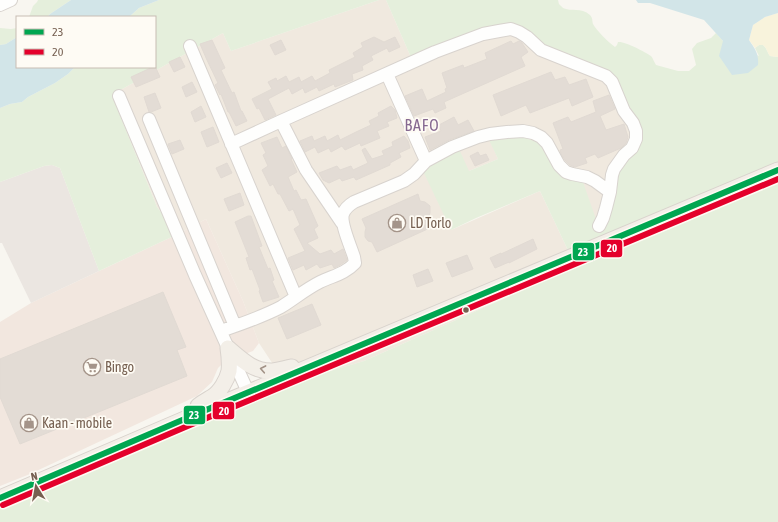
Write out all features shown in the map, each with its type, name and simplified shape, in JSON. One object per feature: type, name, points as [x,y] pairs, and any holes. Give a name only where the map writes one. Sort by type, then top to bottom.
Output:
[{"type":"main road","points":[[0,498],[248,392],[778,170]]},
{"type":"main road","points":[[228,348],[244,362],[260,370],[274,370],[315,364]]},
{"type":"main road","points":[[187,418],[194,409],[205,400],[213,397],[221,388],[228,372],[228,348]]},
{"type":"street","points":[[0,5],[11,0]]},
{"type":"street","points":[[232,144],[435,52],[483,34],[511,30],[519,32],[527,37],[541,50],[606,76],[612,82],[624,111],[633,123],[636,131],[636,139],[632,148],[624,155],[614,169],[610,192],[603,218],[599,226]]},
{"type":"street","points":[[190,46],[296,297]]},
{"type":"street","points":[[387,74],[426,161]]},
{"type":"street","points":[[119,96],[248,392]]},
{"type":"street","points":[[149,119],[235,326]]},
{"type":"street","points":[[221,331],[280,307],[300,293],[343,272],[352,267],[355,263],[342,223],[306,170],[281,121]]},
{"type":"street","points":[[342,223],[343,212],[347,207],[354,202],[404,181],[414,174],[426,161],[465,142],[490,134],[507,132],[534,133],[541,137],[547,143],[566,172],[595,180],[610,192]]},
{"type":"shaded area","points":[[71,0],[159,0],[139,8],[130,16],[48,16]]},
{"type":"shaded area","points":[[379,0],[386,0],[413,62],[511,29],[606,76],[636,131],[599,226],[490,140],[498,159],[469,171],[451,230],[540,191],[574,263],[517,293],[364,361],[286,384],[259,343],[243,301],[206,219],[178,234],[157,207],[113,98],[115,93],[223,33],[231,51]]},
{"type":"shaded area","points":[[636,0],[778,0],[778,13],[765,17],[753,25],[749,40],[755,49],[758,65],[748,73],[732,75],[719,56],[723,41],[704,20],[650,3],[638,3]]},
{"type":"shaded area","points":[[16,38],[16,68],[74,68],[55,83],[28,97],[22,102],[10,104],[0,108],[0,45],[6,44]]},
{"type":"shaded area","points":[[52,165],[60,168],[99,271],[31,303],[2,243],[0,243],[0,182],[44,166]]},
{"type":"shaded area","points":[[206,219],[243,301],[259,343],[253,351],[224,362],[218,368],[212,382],[197,396],[30,474],[0,486],[0,322],[31,303],[178,234]]},
{"type":"green space","points":[[38,0],[71,0],[48,16],[29,16],[33,6]]},
{"type":"green space","points":[[159,0],[379,0],[231,51],[223,33],[115,93],[113,98],[157,207],[178,234],[99,271],[60,168],[52,165],[44,166],[0,182],[0,108],[10,104],[22,102],[28,97],[55,83],[74,68],[156,68],[156,16],[130,16],[139,8]]},
{"type":"green space","points":[[386,0],[558,0],[559,4],[563,8],[569,10],[580,10],[590,15],[597,30],[615,47],[618,42],[630,45],[651,56],[656,65],[678,71],[689,71],[696,65],[692,49],[697,43],[711,38],[716,33],[723,41],[759,56],[755,48],[759,45],[763,45],[770,56],[778,57],[778,522],[0,522],[0,503],[286,384],[364,361],[517,293],[574,263],[540,191],[451,230],[423,171],[437,160],[459,149],[469,171],[498,159],[489,140],[520,136],[537,142],[583,182],[598,225],[612,175],[636,139],[612,82],[511,29],[413,62]]},
{"type":"green space","points":[[0,28],[16,28],[16,38],[6,44],[0,45]]},
{"type":"sand","points":[[778,13],[778,57],[770,56],[763,45],[759,45],[755,48],[749,40],[753,25],[765,17]]},
{"type":"building","points":[[374,37],[384,42],[395,37],[400,47],[389,52],[387,48],[371,56],[373,60],[362,66],[363,70],[352,74],[353,80],[335,87],[334,84],[319,91],[317,87],[305,93],[303,88],[292,94],[289,88],[268,99],[276,115],[265,120],[259,108],[257,109],[252,99],[272,89],[268,82],[276,78],[277,81],[286,76],[289,82],[299,77],[301,82],[312,76],[315,81],[330,73],[329,70],[355,57],[353,53],[363,47],[361,43]]},
{"type":"building","points":[[212,40],[225,68],[221,70],[232,93],[234,92],[241,111],[247,121],[236,126],[228,112],[221,94],[220,95],[215,85],[218,83],[200,44]]},
{"type":"building","points":[[281,40],[286,50],[275,55],[270,45]]},
{"type":"building","points":[[511,41],[513,44],[519,41],[528,52],[521,57],[525,66],[444,102],[446,108],[435,113],[433,109],[414,116],[405,96],[422,89],[427,101],[446,92],[445,89],[447,88],[442,73],[463,65],[464,68],[487,59],[485,53]]},
{"type":"building","points":[[180,57],[185,67],[174,72],[169,62]]},
{"type":"building","points":[[151,68],[156,68],[160,77],[136,87],[131,77]]},
{"type":"building","points":[[551,72],[555,80],[565,77],[569,85],[586,79],[593,97],[572,106],[569,98],[530,113],[526,105],[501,116],[493,95]]},
{"type":"building","points":[[192,82],[197,92],[186,97],[182,87]]},
{"type":"building","points":[[155,93],[161,108],[149,112],[144,97]]},
{"type":"building","points":[[609,95],[615,109],[600,116],[606,130],[624,124],[628,137],[626,143],[621,148],[598,158],[595,154],[585,158],[587,163],[575,167],[570,165],[561,154],[560,150],[563,149],[553,123],[568,117],[571,122],[596,112],[593,101]]},
{"type":"building","points":[[201,106],[206,117],[195,122],[191,112]]},
{"type":"building","points":[[391,106],[395,110],[397,118],[387,122],[389,126],[377,131],[380,138],[361,146],[360,143],[345,150],[342,146],[331,152],[329,148],[318,153],[315,147],[305,152],[300,141],[312,136],[314,141],[325,136],[327,141],[338,135],[340,140],[371,125],[369,121],[379,116],[378,113]]},
{"type":"building","points":[[454,117],[458,125],[468,120],[474,131],[449,140],[430,150],[425,137],[441,131],[439,125]]},
{"type":"building","points":[[213,127],[219,142],[207,147],[201,132]]},
{"type":"building","points":[[404,136],[408,141],[410,148],[399,153],[401,157],[390,163],[390,165],[356,180],[354,177],[342,181],[340,178],[329,183],[323,180],[319,173],[337,166],[340,170],[351,166],[353,170],[368,163],[362,150],[365,148],[372,159],[384,155],[382,151],[393,146],[392,142]]},
{"type":"building","points":[[277,137],[282,148],[286,146],[297,172],[288,177],[294,191],[296,190],[301,200],[306,199],[318,226],[314,229],[318,238],[307,243],[320,254],[331,250],[334,254],[343,249],[347,260],[334,268],[332,264],[320,268],[317,264],[306,270],[304,265],[293,270],[288,258],[305,251],[294,229],[300,225],[293,209],[289,211],[273,184],[270,186],[262,170],[268,166],[263,155],[266,153],[261,143]]},
{"type":"building","points":[[180,140],[184,149],[172,154],[168,144]]},
{"type":"building","points":[[478,152],[480,156],[486,154],[489,160],[475,166],[470,156]]},
{"type":"building","points":[[227,163],[232,173],[221,178],[216,168]]},
{"type":"building","points":[[240,193],[244,205],[229,211],[224,199]]},
{"type":"building","name":"LD Torlo","points":[[418,194],[420,201],[425,202],[430,206],[428,218],[432,227],[377,252],[372,242],[368,241],[365,237],[366,228],[362,219]]},
{"type":"building","points":[[251,216],[262,246],[259,247],[268,269],[270,268],[274,280],[272,281],[279,297],[263,302],[252,269],[250,270],[246,258],[249,257],[235,222]]},
{"type":"building","points":[[533,239],[537,249],[509,263],[495,268],[490,258]]},
{"type":"building","points":[[467,255],[473,269],[452,277],[446,263]]},
{"type":"building","points":[[428,269],[433,281],[417,287],[413,275]]},
{"type":"building","name":"Bingo","points":[[163,292],[186,347],[177,350],[187,376],[20,444],[0,397],[0,359]]},
{"type":"building","points":[[312,304],[321,325],[287,339],[278,318]]},
{"type":"transit line","name":"23","points":[[0,498],[778,170]]},
{"type":"transit line","name":"20","points":[[3,505],[190,425],[778,179]]},
{"type":"place","name":"LD Torlo","points":[[397,223]]},
{"type":"place","name":"Bingo","points":[[92,367]]},
{"type":"place","name":"Kaan - mobile","points":[[29,423]]},
{"type":"district","name":"BAFO","points":[[422,125]]}]
